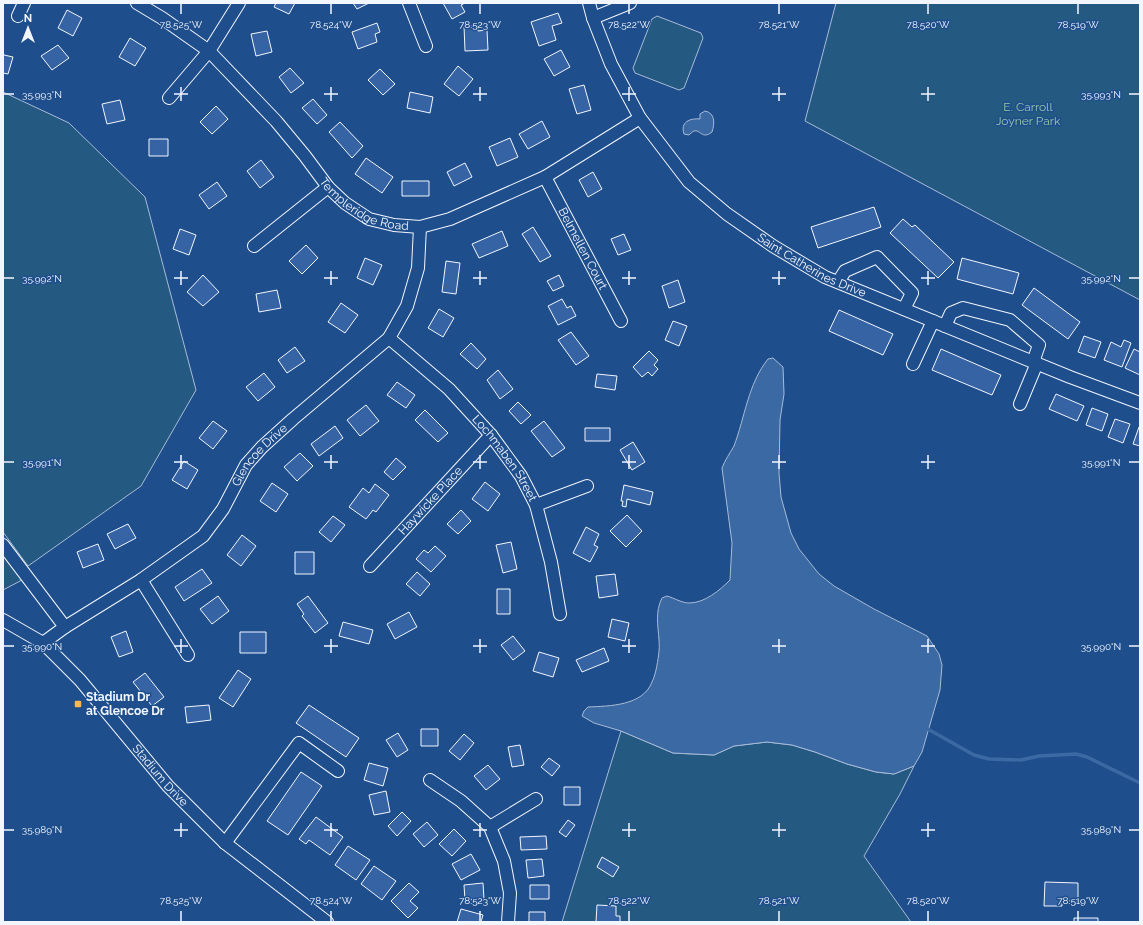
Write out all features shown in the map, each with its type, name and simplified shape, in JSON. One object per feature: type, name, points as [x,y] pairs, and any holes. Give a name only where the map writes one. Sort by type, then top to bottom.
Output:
[{"type":"street","points":[[18,16],[24,3]]},
{"type":"street","name":"Templeridge Road","points":[[137,3],[162,18],[209,51],[276,121],[328,187],[346,203],[369,219],[394,225],[420,227],[450,219],[545,177],[640,118]]},
{"type":"street","points":[[169,98],[209,51],[239,3]]},
{"type":"street","points":[[409,3],[426,46]]},
{"type":"street","name":"Saint Catherines Drive","points":[[589,3],[593,18],[611,64],[640,118],[689,182],[727,214],[772,246],[825,277],[1035,363],[1140,403]]},
{"type":"street","points":[[593,18],[630,3]]},
{"type":"street","name":"Belmellen Court","points":[[545,177],[621,321]]},
{"type":"street","points":[[254,246],[328,187]]},
{"type":"street","name":"Glencoe Drive","points":[[43,643],[64,627],[141,580],[203,536],[223,509],[246,465],[262,447],[389,338],[407,306],[418,268],[420,227]]},
{"type":"street","points":[[838,282],[845,271],[876,257],[912,293],[904,309]]},
{"type":"street","points":[[945,326],[951,313],[964,308],[1010,320],[1039,345],[1035,363],[1020,404]]},
{"type":"street","points":[[913,364],[933,321]]},
{"type":"street","name":"Lochmaben Street","points":[[389,338],[450,389],[491,435],[521,476],[536,505],[551,562],[560,614]]},
{"type":"street","name":"Haywicke Place","points":[[370,566],[491,435]]},
{"type":"street","points":[[536,505],[587,486]]},
{"type":"street","points":[[3,545],[64,627]]},
{"type":"street","points":[[141,580],[188,655]]},
{"type":"street","name":"Stadium Drive","points":[[3,620],[43,643],[80,680],[168,786],[225,843],[327,922]]},
{"type":"street","points":[[225,843],[299,743],[338,771]]},
{"type":"street","points":[[430,780],[461,801],[490,827],[504,861],[510,893],[508,922]]},
{"type":"street","points":[[490,827],[536,799]]},
{"type":"green space","name":"E. Carroll Joyner Park","points":[[836,3],[1140,3],[1140,300],[805,121]]},
{"type":"green space","points":[[657,16],[701,33],[703,38],[684,88],[679,90],[635,73],[633,68],[652,19]]},
{"type":"green space","points":[[3,92],[69,123],[145,197],[196,390],[141,486],[28,566],[3,532]]},
{"type":"green space","points":[[3,551],[22,580],[3,590]]},
{"type":"green space","points":[[621,731],[673,753],[714,755],[734,746],[767,742],[792,745],[847,764],[876,772],[894,774],[914,766],[900,794],[864,856],[911,922],[562,922]]},
{"type":"shaded area","points":[[705,111],[711,114],[713,119],[714,125],[712,132],[706,135],[696,131],[693,131],[689,135],[684,134],[683,126],[689,120],[700,119],[700,114]]},
{"type":"shaded area","points":[[773,358],[783,367],[784,394],[780,420],[779,473],[781,497],[791,533],[799,549],[819,574],[834,586],[874,609],[927,636],[939,654],[942,665],[940,690],[922,752],[914,766],[894,774],[876,772],[847,764],[792,745],[767,742],[734,746],[714,755],[673,753],[621,731],[594,723],[582,716],[588,707],[624,703],[641,696],[648,690],[654,678],[658,659],[658,608],[662,598],[667,596],[689,603],[701,601],[722,588],[730,580],[732,543],[722,468],[734,446],[751,390],[756,379],[768,359]]},
{"type":"building","points":[[276,3],[295,3],[289,14],[274,7]]},
{"type":"building","points":[[353,3],[369,3],[357,9]]},
{"type":"building","points":[[443,3],[465,3],[461,5],[465,12],[452,19]]},
{"type":"building","points":[[67,10],[82,18],[73,36],[58,28]]},
{"type":"building","points":[[558,13],[562,23],[552,26],[556,40],[539,46],[531,22]]},
{"type":"building","points":[[377,23],[380,32],[375,34],[377,42],[358,49],[352,32]]},
{"type":"building","points":[[478,25],[478,31],[487,30],[488,50],[465,51],[464,26]]},
{"type":"building","points":[[267,31],[272,52],[256,56],[251,34]]},
{"type":"building","points":[[130,38],[146,48],[135,66],[119,57]]},
{"type":"building","points":[[58,45],[69,58],[52,70],[41,56]]},
{"type":"building","points":[[561,50],[570,67],[554,76],[544,59]]},
{"type":"building","points":[[3,53],[4,55],[13,57],[8,74],[3,73]]},
{"type":"building","points":[[458,66],[473,79],[459,96],[444,84]]},
{"type":"building","points":[[290,68],[304,83],[291,93],[279,77]]},
{"type":"building","points":[[380,69],[395,84],[383,95],[368,80]]},
{"type":"building","points":[[584,85],[591,110],[577,114],[569,89]]},
{"type":"building","points":[[410,92],[433,97],[430,113],[407,108]]},
{"type":"building","points":[[313,99],[327,115],[317,124],[302,108]]},
{"type":"building","points":[[120,100],[125,120],[107,124],[102,104]]},
{"type":"building","points":[[216,106],[228,119],[212,134],[200,122]]},
{"type":"building","points":[[542,121],[550,137],[528,149],[519,134]]},
{"type":"building","points":[[340,122],[363,146],[352,158],[329,132]]},
{"type":"building","points":[[510,138],[518,157],[497,166],[489,147]]},
{"type":"building","points":[[149,139],[168,139],[168,156],[149,156]]},
{"type":"building","points":[[366,158],[393,177],[382,193],[355,174]]},
{"type":"building","points":[[261,160],[274,177],[260,188],[247,171]]},
{"type":"building","points":[[465,163],[472,177],[454,186],[447,172]]},
{"type":"building","points":[[593,172],[602,189],[588,197],[579,180]]},
{"type":"building","points":[[402,181],[429,181],[429,196],[402,196]]},
{"type":"building","points":[[217,182],[227,196],[209,209],[199,195]]},
{"type":"building","points":[[874,207],[881,227],[818,248],[811,227]]},
{"type":"building","points":[[903,219],[912,227],[915,225],[954,262],[938,278],[890,233]]},
{"type":"building","points":[[533,227],[551,256],[540,262],[522,234]]},
{"type":"building","points":[[180,229],[196,235],[189,255],[173,249]]},
{"type":"building","points":[[502,231],[508,246],[479,258],[472,244]]},
{"type":"building","points":[[624,234],[631,250],[618,255],[611,239]]},
{"type":"building","points":[[306,245],[318,258],[302,274],[289,261]]},
{"type":"building","points":[[365,258],[382,265],[373,285],[357,278]]},
{"type":"building","points":[[962,258],[1019,273],[1013,294],[957,279]]},
{"type":"building","points":[[446,261],[460,263],[456,294],[442,292]]},
{"type":"building","points":[[203,275],[219,292],[203,306],[187,292]]},
{"type":"building","points":[[559,275],[564,286],[553,291],[547,281]]},
{"type":"building","points":[[678,280],[685,302],[669,308],[662,286]]},
{"type":"building","points":[[1034,288],[1080,322],[1068,339],[1022,305]]},
{"type":"building","points":[[277,290],[281,308],[259,312],[256,294]]},
{"type":"building","points":[[562,299],[567,308],[571,306],[576,316],[558,325],[548,306]]},
{"type":"building","points":[[341,303],[358,315],[345,333],[328,322]]},
{"type":"building","points":[[439,309],[454,318],[443,337],[428,328]]},
{"type":"building","points":[[839,310],[893,334],[883,355],[829,331]]},
{"type":"building","points":[[673,321],[687,326],[679,346],[665,340]]},
{"type":"building","points":[[571,332],[589,356],[576,365],[558,340]]},
{"type":"building","points":[[1084,336],[1101,342],[1095,358],[1078,352]]},
{"type":"building","points":[[1124,340],[1131,343],[1122,367],[1104,360],[1111,342],[1121,347]]},
{"type":"building","points":[[471,343],[486,359],[477,369],[460,354]]},
{"type":"building","points":[[295,347],[305,361],[287,373],[278,360]]},
{"type":"building","points":[[941,349],[1001,375],[992,395],[932,370]]},
{"type":"building","points":[[1134,349],[1140,352],[1140,375],[1125,368]]},
{"type":"building","points":[[649,351],[658,360],[654,365],[658,369],[652,376],[648,372],[642,377],[633,367]]},
{"type":"building","points":[[498,370],[513,389],[500,399],[487,380]]},
{"type":"building","points":[[264,373],[275,387],[258,401],[246,387]]},
{"type":"building","points":[[597,374],[617,376],[615,390],[595,387]]},
{"type":"building","points":[[397,382],[415,395],[406,408],[387,395]]},
{"type":"building","points":[[1056,394],[1084,406],[1077,421],[1049,409]]},
{"type":"building","points":[[518,402],[531,415],[521,424],[509,411]]},
{"type":"building","points":[[366,405],[379,421],[360,436],[347,420]]},
{"type":"building","points":[[1092,408],[1108,414],[1102,431],[1086,425]]},
{"type":"building","points":[[425,410],[448,433],[438,442],[415,420]]},
{"type":"building","points":[[1115,419],[1130,424],[1123,443],[1108,437]]},
{"type":"building","points":[[213,421],[227,431],[213,449],[199,438]]},
{"type":"building","points":[[544,421],[565,448],[552,457],[531,431]]},
{"type":"building","points":[[335,426],[343,438],[319,456],[311,444]]},
{"type":"building","points":[[1139,427],[1140,428],[1140,446],[1133,444]]},
{"type":"building","points":[[585,428],[610,428],[610,441],[585,441]]},
{"type":"building","points":[[633,442],[645,462],[632,470],[620,450]]},
{"type":"building","points":[[300,453],[313,466],[297,481],[284,467]]},
{"type":"building","points":[[396,458],[406,467],[393,480],[384,472]]},
{"type":"building","points":[[184,461],[198,470],[187,489],[172,480]]},
{"type":"building","points":[[485,482],[500,494],[488,511],[472,499]]},
{"type":"building","points":[[272,483],[288,494],[276,512],[260,501]]},
{"type":"building","points":[[375,484],[389,495],[376,512],[373,510],[366,519],[349,507],[363,488],[369,493]]},
{"type":"building","points":[[624,485],[653,492],[650,505],[627,499],[626,507],[622,506],[623,501],[621,501]]},
{"type":"building","points":[[461,510],[471,521],[458,534],[447,524]]},
{"type":"building","points":[[627,515],[642,531],[626,547],[610,531]]},
{"type":"building","points":[[333,516],[345,525],[331,542],[319,532]]},
{"type":"building","points":[[128,524],[136,538],[115,549],[107,534]]},
{"type":"building","points":[[586,527],[599,534],[594,545],[598,547],[590,562],[573,553]]},
{"type":"building","points":[[242,535],[256,546],[241,566],[227,555]]},
{"type":"building","points":[[511,542],[517,569],[503,573],[496,545]]},
{"type":"building","points":[[98,544],[104,560],[83,568],[77,552]]},
{"type":"building","points":[[435,546],[446,556],[431,572],[416,559],[424,550],[428,553]]},
{"type":"building","points":[[295,552],[314,552],[314,574],[295,574]]},
{"type":"building","points":[[202,569],[212,583],[184,601],[175,587]]},
{"type":"building","points":[[417,572],[430,584],[420,596],[406,584]]},
{"type":"building","points":[[615,574],[618,595],[599,598],[596,576]]},
{"type":"building","points":[[497,589],[510,589],[510,614],[497,614]]},
{"type":"building","points":[[218,596],[229,611],[212,624],[200,609]]},
{"type":"building","points":[[308,596],[328,623],[315,633],[302,616],[304,614],[297,604]]},
{"type":"building","points":[[409,612],[417,627],[395,639],[387,624]]},
{"type":"building","points":[[612,619],[629,623],[625,641],[608,637]]},
{"type":"building","points":[[343,622],[373,630],[369,644],[339,636]]},
{"type":"building","points":[[126,631],[133,652],[119,657],[111,637]]},
{"type":"building","points":[[240,632],[266,632],[266,653],[240,653]]},
{"type":"building","points":[[513,636],[525,651],[513,660],[501,645]]},
{"type":"building","points":[[604,648],[609,661],[582,672],[576,660]]},
{"type":"building","points":[[539,652],[559,658],[553,677],[533,671]]},
{"type":"building","points":[[238,670],[251,679],[233,707],[219,698]]},
{"type":"building","points":[[145,673],[164,697],[152,706],[133,682]]},
{"type":"building","points":[[209,705],[211,720],[187,723],[185,707]]},
{"type":"building","points":[[309,705],[359,738],[346,757],[296,723]]},
{"type":"building","points":[[421,729],[438,729],[438,746],[421,746]]},
{"type":"building","points":[[398,733],[408,750],[397,757],[386,740]]},
{"type":"building","points":[[464,734],[474,743],[460,760],[449,751]]},
{"type":"building","points":[[520,745],[524,765],[512,767],[508,747]]},
{"type":"building","points":[[549,758],[560,766],[552,776],[541,767]]},
{"type":"building","points":[[369,763],[388,768],[383,786],[364,780]]},
{"type":"building","points":[[488,765],[500,779],[486,790],[474,776]]},
{"type":"building","points":[[301,772],[322,786],[288,835],[267,821]]},
{"type":"building","points":[[564,787],[580,787],[580,805],[564,805]]},
{"type":"building","points":[[386,791],[390,812],[374,815],[369,795]]},
{"type":"building","points":[[402,812],[411,821],[397,836],[388,826]]},
{"type":"building","points":[[316,817],[343,837],[330,855],[309,840],[306,844],[299,839]]},
{"type":"building","points":[[568,820],[575,825],[566,837],[559,832]]},
{"type":"building","points":[[427,822],[438,835],[424,847],[413,834]]},
{"type":"building","points":[[454,829],[466,841],[452,856],[439,844]]},
{"type":"building","points":[[546,836],[547,849],[521,850],[520,837]]},
{"type":"building","points":[[348,846],[370,860],[356,880],[335,865]]},
{"type":"building","points":[[471,854],[480,870],[461,880],[452,864]]},
{"type":"building","points":[[602,857],[619,867],[613,877],[597,867]]},
{"type":"building","points":[[542,859],[544,876],[528,878],[526,860]]},
{"type":"building","points":[[374,866],[396,881],[382,900],[361,884]]},
{"type":"building","points":[[1045,882],[1078,883],[1078,901],[1062,901],[1062,906],[1044,906]]},
{"type":"building","points":[[409,883],[419,892],[410,901],[418,908],[408,918],[391,901]]},
{"type":"building","points":[[483,883],[484,899],[465,900],[464,885]]},
{"type":"building","points":[[530,885],[549,885],[549,899],[530,899]]},
{"type":"building","points":[[597,905],[616,906],[616,916],[620,916],[620,922],[596,922]]},
{"type":"building","points":[[461,909],[483,915],[481,922],[457,922]]},
{"type":"building","points":[[529,912],[545,912],[545,922],[529,922]]},
{"type":"building","points":[[1074,918],[1098,918],[1098,922],[1074,922]]},
{"type":"waterway","points":[[926,728],[974,755],[989,759],[1021,760],[1039,756],[1076,754],[1087,757],[1140,783]]},
{"type":"place","name":"Stadium Dr at Glencoe Dr","points":[[78,704]]}]
